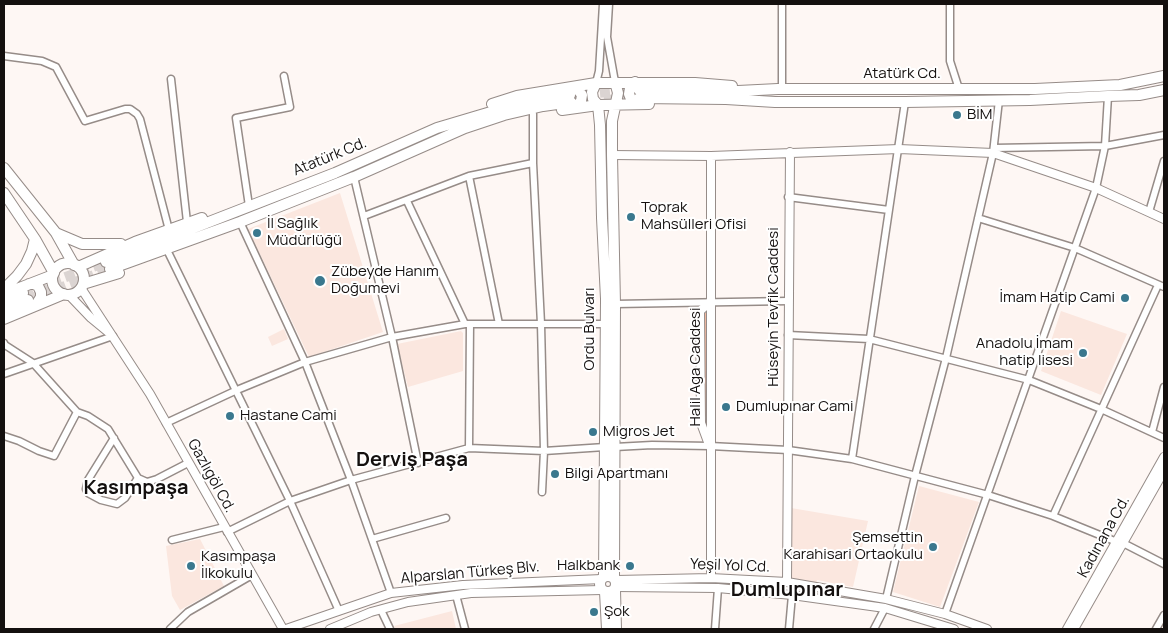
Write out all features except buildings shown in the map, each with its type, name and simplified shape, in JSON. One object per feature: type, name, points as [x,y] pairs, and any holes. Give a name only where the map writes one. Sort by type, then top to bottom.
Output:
[{"type":"main road","name":"Atatürk Cd.","points":[[637,94],[695,83],[780,89],[1086,88],[1120,85],[1164,76]]},
{"type":"main road","points":[[437,141],[533,114],[572,98],[596,83],[615,82],[637,94]]},
{"type":"main road","name":"Ordu Bulvarı","points":[[607,629],[615,304],[612,121],[618,93],[615,82]]},
{"type":"main road","name":"Ordu Bulvarı","points":[[596,83],[592,92],[593,99],[598,105],[602,173],[610,447]]},
{"type":"main road","name":"Atatürk Cd.","points":[[637,94],[776,102],[906,102],[1139,95],[1164,90]]},
{"type":"main road","points":[[572,98],[598,105],[615,104],[637,94]]},
{"type":"main road","name":"Atatürk Cd.","points":[[105,266],[249,206],[335,173],[437,128],[465,112],[517,96],[572,98]]},
{"type":"main road","name":"Atatürk Cd.","points":[[105,266],[240,222],[354,177],[465,128],[504,115],[572,98]]},
{"type":"main road","points":[[4,168],[56,233],[83,275],[82,286]]},
{"type":"main road","points":[[4,193],[35,239],[54,274],[54,286],[66,295]]},
{"type":"main road","points":[[56,233],[82,244],[117,245],[135,242],[188,222],[249,206]]},
{"type":"main road","points":[[4,294],[54,274],[57,269],[65,264],[105,266],[169,254],[218,235],[240,222]]},
{"type":"main road","points":[[4,289],[26,264],[35,239]]},
{"type":"main road","points":[[4,302],[78,292],[82,286],[135,242]]},
{"type":"main road","points":[[4,310],[29,299],[41,297],[38,286],[29,284]]},
{"type":"main road","points":[[4,319],[29,299]]},
{"type":"main road","name":"Ordu Bulvarı","points":[[609,584],[616,629]]},
{"type":"street","points":[[596,83],[599,71],[603,4]]},
{"type":"street","points":[[609,4],[607,37],[615,82]]},
{"type":"street","points":[[780,89],[782,4]]},
{"type":"street","points":[[950,4],[950,61],[958,89]]},
{"type":"street","points":[[4,56],[42,61],[56,67],[85,121],[125,109],[130,109],[137,114],[155,172],[169,230]]},
{"type":"street","points":[[249,206],[236,118],[290,107],[284,76]]},
{"type":"street","points":[[171,79],[188,222]]},
{"type":"street","points":[[945,614],[1096,188],[1105,146],[1108,96]]},
{"type":"street","points":[[886,599],[915,476],[946,358],[994,150],[999,100]]},
{"type":"street","points":[[852,459],[906,102]]},
{"type":"street","points":[[533,114],[533,163],[541,324],[544,451],[542,492]]},
{"type":"street","points":[[612,155],[711,156],[899,148],[994,150],[1105,146],[1164,135]]},
{"type":"street","points":[[994,150],[1096,188],[1164,219]]},
{"type":"street","name":"Hüseyin Tevfik Caddesi","points":[[787,582],[788,197],[790,152]]},
{"type":"street","name":"Halil Aga Caddesi","points":[[711,156],[711,578]]},
{"type":"street","points":[[1149,212],[1164,161]]},
{"type":"street","points":[[364,216],[470,176],[533,163]]},
{"type":"street","points":[[470,176],[499,324]]},
{"type":"street","points":[[354,177],[392,337],[418,463]]},
{"type":"street","points":[[788,197],[889,210]]},
{"type":"street","points":[[407,201],[467,324],[469,448]]},
{"type":"street","points":[[978,218],[1075,248],[1161,286],[1101,409],[1053,516]]},
{"type":"street","points":[[240,222],[305,362],[351,480],[391,593]]},
{"type":"street","points":[[169,254],[290,501],[339,611]]},
{"type":"street","name":"Gazlıgöl Cd.","points":[[82,286],[166,423],[226,530],[285,629]]},
{"type":"street","name":"Gazlıgöl Cd.","points":[[66,295],[113,336]]},
{"type":"street","points":[[615,304],[788,301]]},
{"type":"street","points":[[166,423],[237,390],[305,362],[392,337],[467,324],[606,324]]},
{"type":"street","points":[[788,335],[869,339],[1028,380],[1101,409],[1164,438]]},
{"type":"street","points":[[4,374],[113,336]]},
{"type":"street","points":[[4,343],[5,346],[34,363],[77,412],[88,416],[108,430],[138,478],[147,482],[157,480],[188,463]]},
{"type":"street","points":[[1152,432],[1164,387]]},
{"type":"street","points":[[4,436],[54,456],[77,412]]},
{"type":"street","points":[[114,438],[88,480],[86,489],[88,493],[101,500],[117,504],[125,498],[138,478]]},
{"type":"street","points":[[172,540],[226,530],[290,501],[351,480],[469,448],[544,451],[652,445],[710,446],[788,450],[852,459],[988,495],[1053,516],[1120,543],[1164,564]]},
{"type":"street","name":"Kadınana Cd.","points":[[1074,629],[1164,457]]},
{"type":"street","name":"Kadınana Cd.","points":[[1067,629],[1164,471]]},
{"type":"street","points":[[372,539],[446,518]]},
{"type":"street","points":[[170,629],[188,612],[252,575]]},
{"type":"street","name":"Yeşil Yol Cd.","points":[[609,584],[711,578],[787,582],[886,599],[945,614],[987,629]]},
{"type":"street","name":"Yeşil Yol Cd.","points":[[609,584],[718,588],[792,595],[885,608],[954,629]]},
{"type":"street","name":"Alparslan Türkeş Blv.","points":[[285,629],[391,593],[463,585],[609,584]]},
{"type":"street","name":"Alparslan Türkeş Blv.","points":[[330,629],[408,602],[471,593],[609,584]]},
{"type":"street","points":[[715,629],[718,588]]},
{"type":"street","points":[[456,595],[466,629]]},
{"type":"street","points":[[789,629],[792,595]]},
{"type":"street","points":[[874,629],[885,608]]},
{"type":"street","points":[[381,610],[390,629]]},
{"type":"street","points":[[1156,629],[1164,615]]},
{"type":"shaded area","name":"Zübeyde Hanım Doğumevi","points":[[340,193],[383,332],[309,357],[248,229]]},
{"type":"shaded area","name":"Anadolu İmam hatip lisesi","points":[[1061,311],[1127,334],[1101,395],[1041,371]]},
{"type":"shaded area","points":[[700,313],[710,313],[710,417],[701,416]]},
{"type":"shaded area","points":[[284,329],[288,339],[272,346],[268,337]]},
{"type":"shaded area","points":[[461,331],[463,333],[463,371],[408,387],[397,344]]},
{"type":"shaded area","name":"Şemsettin Karahisari Ortaokulu","points":[[919,486],[979,502],[940,607],[893,592]]},
{"type":"shaded area","points":[[791,508],[868,521],[853,587],[817,580],[816,585],[791,580]]},
{"type":"shaded area","name":"Kasımpaşa İlkokulu","points":[[200,539],[224,586],[180,610],[172,596],[166,546]]},
{"type":"shaded area","points":[[452,611],[456,629],[396,629],[394,626]]},
{"type":"tunnel","points":[[585,94],[638,90]]},
{"type":"tunnel","points":[[574,102],[639,98]]},
{"type":"tunnel","points":[[23,293],[106,262]]},
{"type":"tunnel","points":[[28,300],[110,269]]},
{"type":"place","name":"BİM","points":[[957,115]]},
{"type":"place","name":"Toprak Mahsülleri Ofisi","points":[[631,217]]},
{"type":"place","name":"İl Sağlık Müdürlüğü","points":[[257,233]]},
{"type":"place","name":"Zübeyde Hanım Doğumevi","points":[[320,281]]},
{"type":"place","name":"İmam Hatip Cami","points":[[1125,298]]},
{"type":"place","name":"Anadolu İmam hatip lisesi","points":[[1083,353]]},
{"type":"place","name":"Dumlupınar Cami","points":[[726,407]]},
{"type":"place","name":"Hastane Cami","points":[[230,416]]},
{"type":"place","name":"Migros Jet","points":[[593,432]]},
{"type":"place","name":"Bilgi Apartmanı","points":[[555,474]]},
{"type":"place","name":"Şemsettin Karahisari Ortaokulu","points":[[933,547]]},
{"type":"place","name":"Kasımpaşa İlkokulu","points":[[191,566]]},
{"type":"place","name":"Halkbank","points":[[630,566]]},
{"type":"place","name":"Şok","points":[[594,612]]},
{"type":"district","name":"Derviş Paşa","points":[[412,460]]},
{"type":"district","name":"Kasımpaşa","points":[[136,488]]},
{"type":"district","name":"Dumlupınar","points":[[787,590]]}]
